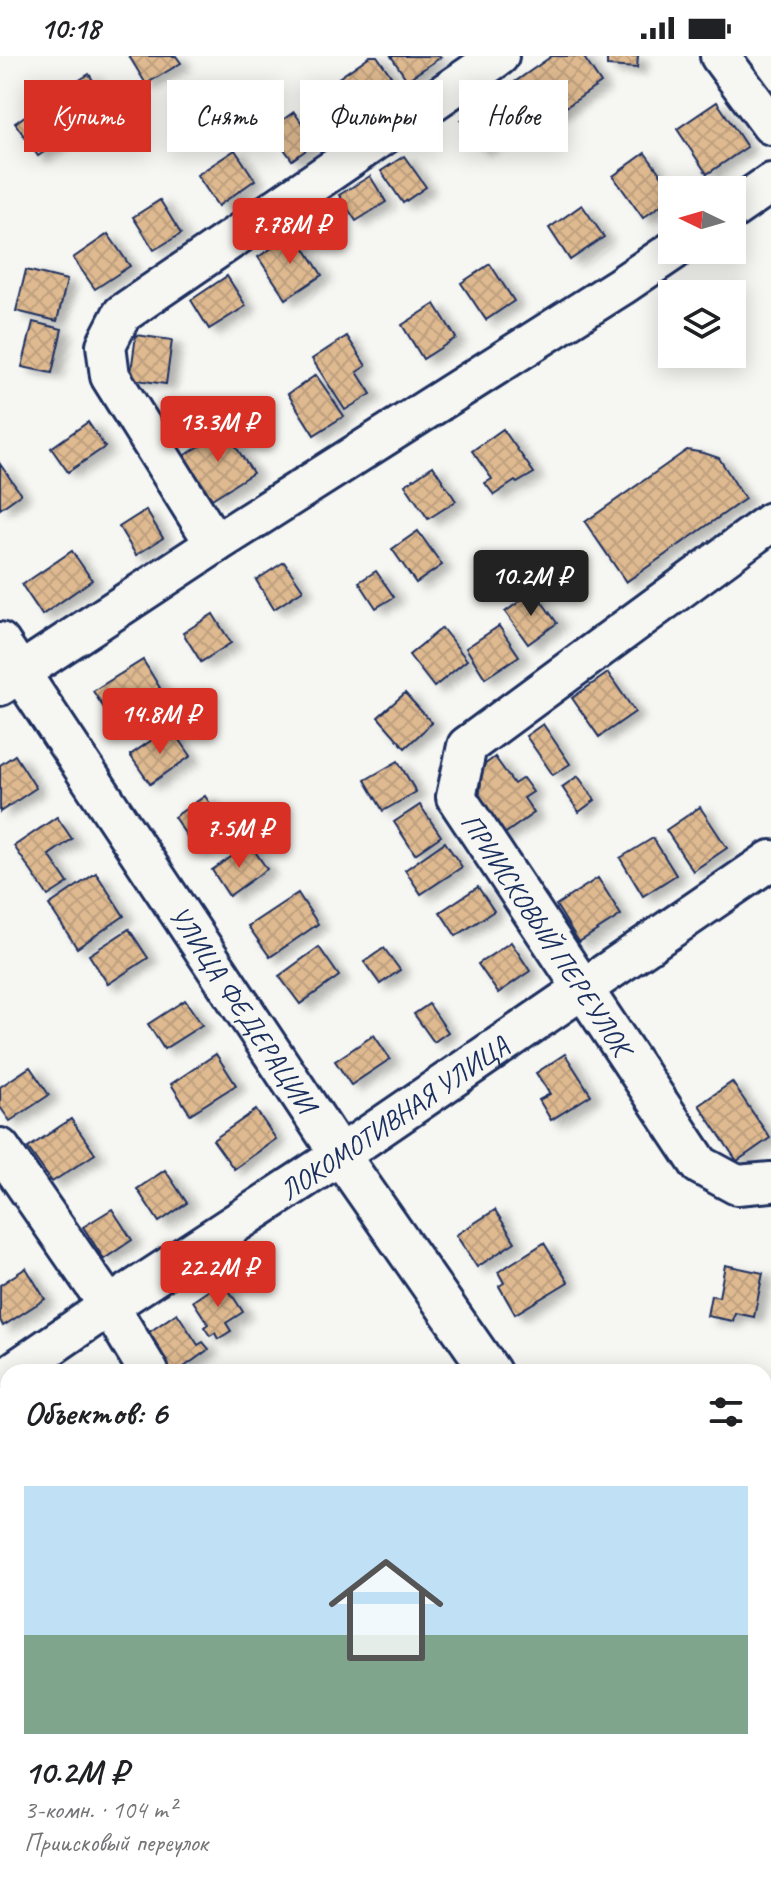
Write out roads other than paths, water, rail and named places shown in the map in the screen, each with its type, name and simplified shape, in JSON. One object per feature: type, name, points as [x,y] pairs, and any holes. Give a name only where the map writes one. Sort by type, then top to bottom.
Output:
[{"type":"street","points":[[215,544],[110,376],[106,345],[122,314],[499,56]]},
{"type":"street","points":[[720,56],[771,125]]},
{"type":"street","points":[[746,200],[771,183]]},
{"type":"street","points":[[7,666],[215,544],[658,261]]},
{"type":"street","name":"ПРИИСКОВЫЙ ПЕРЕУЛОК","points":[[771,522],[467,746],[456,797],[700,1165],[737,1185],[771,1182]]},
{"type":"street","name":"УЛИЦА ФЕДЕРАЦИИ","points":[[7,666],[485,1364]]},
{"type":"street","name":"ЛОКОМОТИВНАЯ УЛИЦА","points":[[25,1364],[340,1155],[771,860]]},
{"type":"street","points":[[0,1148],[109,1306],[144,1364]]}]
